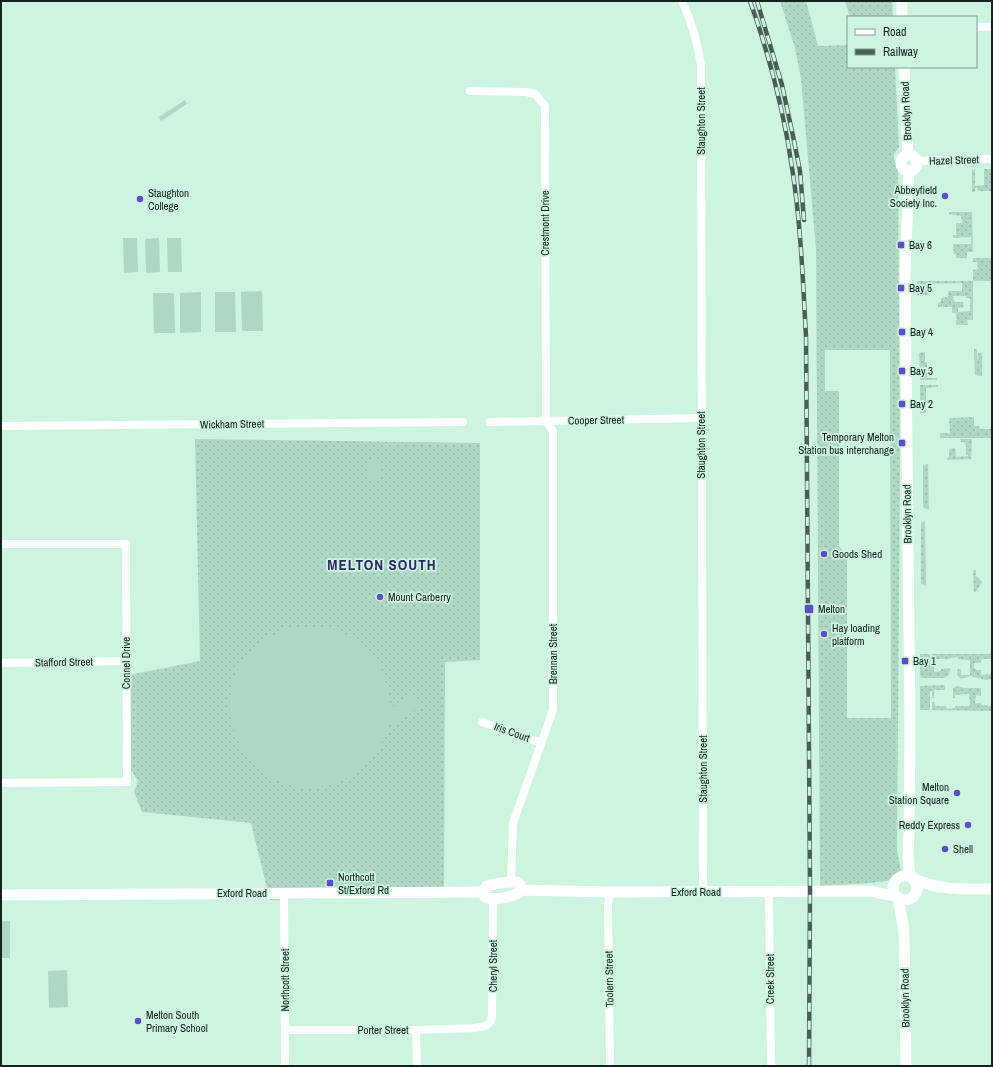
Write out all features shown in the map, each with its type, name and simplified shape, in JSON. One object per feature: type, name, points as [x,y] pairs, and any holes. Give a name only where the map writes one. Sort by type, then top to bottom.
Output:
[{"type":"street","name":"Staughton Street","points":[[682,1],[699,46],[701,66],[703,892]]},
{"type":"street","points":[[902,1],[902,16]]},
{"type":"street","points":[[977,27],[992,27]]},
{"type":"street","name":"Brooklyn Road","points":[[904,68],[913,158],[902,159],[901,165],[904,169],[909,171],[905,273],[910,717],[908,857],[905,878]]},
{"type":"street","name":"Crestmont Drive","points":[[470,91],[526,92],[535,94],[545,106],[546,421]]},
{"type":"street","name":"Hazel Street","points":[[913,158],[992,159]]},
{"type":"street","name":"Cooper Street","points":[[490,422],[701,418]]},
{"type":"street","name":"Brennan Street","points":[[512,882],[513,823],[553,710],[553,431],[546,421]]},
{"type":"street","name":"Wickham Street","points":[[1,426],[463,422]]},
{"type":"street","name":"Connel Drive","points":[[1,544],[126,544],[127,782],[1,783]]},
{"type":"street","name":"Stafford Street","points":[[1,663],[126,662]]},
{"type":"street","name":"Iris Court","points":[[482,722],[541,743]]},
{"type":"street","points":[[905,878],[917,885],[917,890],[912,898]]},
{"type":"street","points":[[945,889],[904,900],[897,898],[893,891],[894,883],[905,878],[945,889],[992,889]]},
{"type":"street","name":"Exford Road","points":[[870,891],[905,878]]},
{"type":"street","points":[[512,882],[519,883],[521,885],[521,890]]},
{"type":"street","name":"Exford Road","points":[[1,895],[483,892],[487,886],[512,882]]},
{"type":"street","name":"Exford Road","points":[[493,899],[517,895],[521,890],[610,892],[870,891],[897,898]]},
{"type":"street","points":[[483,892],[485,897],[493,899]]},
{"type":"street","name":"Toolern Street","points":[[610,892],[608,905],[610,1066]]},
{"type":"street","name":"Creek Street","points":[[769,892],[771,1066]]},
{"type":"street","name":"Northcott Street","points":[[284,893],[285,1066]]},
{"type":"street","name":"Brooklyn Road","points":[[897,898],[904,931],[906,1066]]},
{"type":"street","name":"Brooklyn Road","points":[[904,931],[912,898]]},
{"type":"street","name":"Cheryl Street","points":[[482,1027],[489,1024],[492,1016],[493,899]]},
{"type":"street","name":"Porter Street","points":[[285,1030],[416,1030],[482,1027]]},
{"type":"street","points":[[416,1030],[417,1066]]},
{"type":"green space","points":[[780,1],[806,1],[818,46],[847,45],[847,68],[895,68],[899,148],[895,152],[894,157],[898,166],[900,469],[897,851],[901,871],[892,880],[871,883],[820,886],[816,249],[801,79],[795,48]],"holes":[[[825,350],[890,350],[891,718],[847,718],[847,557],[839,546],[839,391],[825,391]]]},
{"type":"green space","points":[[845,1],[892,1],[893,16],[850,16]]},
{"type":"green space","points":[[185,100],[187,104],[161,121],[159,117]]},
{"type":"green space","points":[[975,169],[975,186],[984,185],[984,169],[992,169],[992,191],[978,191],[977,188],[975,188],[975,192],[972,192],[972,170]]},
{"type":"green space","points":[[949,212],[972,212],[973,252],[967,252],[967,258],[956,258],[953,244],[971,244],[971,237],[953,238],[953,235],[956,235],[956,223],[962,223],[961,216],[949,214]]},
{"type":"green space","points":[[123,238],[137,238],[138,272],[124,273]]},
{"type":"green space","points":[[159,238],[160,272],[146,273],[145,239]]},
{"type":"green space","points":[[167,238],[181,238],[182,272],[168,272]]},
{"type":"green space","points":[[973,258],[992,258],[992,281],[973,281],[973,270],[978,269],[977,262],[973,262]]},
{"type":"green space","points":[[917,281],[973,281],[973,320],[967,320],[968,325],[956,325],[956,313],[952,313],[952,307],[938,307],[938,303],[941,302],[941,298],[948,297],[948,291],[962,291],[962,283],[928,284],[928,295],[917,295]],"holes":[[[953,296],[966,296],[966,298],[970,298],[970,311],[958,312],[958,308],[963,307],[963,302],[954,302]]]},
{"type":"green space","points":[[262,291],[263,331],[242,331],[241,292]]},
{"type":"green space","points":[[201,292],[201,332],[180,333],[180,293]]},
{"type":"green space","points":[[215,292],[235,292],[236,332],[215,332]]},
{"type":"green space","points":[[153,293],[174,293],[175,333],[154,333]]},
{"type":"green space","points":[[974,349],[977,349],[977,366],[978,353],[982,353],[982,376],[975,375]]},
{"type":"green space","points":[[925,352],[925,362],[927,362],[927,378],[937,378],[937,380],[920,380],[919,353]]},
{"type":"green space","points":[[920,385],[938,385],[938,387],[926,388],[926,413],[920,413]]},
{"type":"green space","points":[[974,417],[974,426],[979,426],[980,429],[991,429],[992,438],[940,438],[940,433],[950,433],[949,418]]},
{"type":"green space","points":[[195,439],[480,443],[480,660],[445,662],[444,895],[270,900],[251,823],[142,812],[134,792],[138,781],[131,770],[129,675],[200,661]]},
{"type":"green space","points":[[960,439],[972,439],[971,459],[947,460],[949,457],[949,449],[955,448],[956,457],[968,456],[966,454],[966,446]]},
{"type":"green space","points":[[381,460],[382,478],[368,479],[367,461]]},
{"type":"green space","points":[[928,464],[929,510],[923,507],[923,465]]},
{"type":"green space","points":[[925,521],[926,586],[921,584],[921,523]]},
{"type":"green space","points":[[973,570],[976,570],[976,576],[982,582],[976,592],[974,592]]},
{"type":"green space","points":[[320,626],[344,633],[365,648],[382,670],[390,697],[390,709],[412,692],[421,705],[393,727],[389,720],[389,725],[376,753],[354,773],[335,783],[305,788],[278,781],[258,768],[243,750],[234,729],[230,707],[233,684],[243,663],[260,644],[286,629]]},
{"type":"green space","points":[[920,654],[930,654],[930,666],[932,666],[932,654],[992,654],[992,659],[981,659],[981,663],[974,663],[974,668],[976,670],[981,670],[981,675],[991,674],[992,668],[992,678],[987,680],[970,676],[961,679],[957,675],[958,669],[961,669],[961,675],[970,675],[970,660],[958,659],[958,657],[950,659],[934,659],[934,672],[941,671],[941,669],[950,668],[949,675],[944,678],[921,678]]},
{"type":"green space","points":[[945,685],[945,690],[934,690],[934,698],[932,698],[932,691],[930,691],[930,710],[920,710],[920,686]]},
{"type":"green space","points":[[957,686],[965,688],[981,688],[981,696],[976,695],[975,703],[992,706],[992,711],[932,710],[932,702],[934,702],[935,706],[946,706],[947,709],[955,708],[955,706],[970,706],[969,694],[955,695],[955,698],[953,698],[953,688]]},
{"type":"green space","points":[[1,921],[10,921],[10,958],[1,958]]},
{"type":"green space","points":[[67,970],[68,1007],[49,1008],[48,971]]},
{"type":"railway","points":[[750,1],[770,65],[786,130],[798,215],[804,296],[806,337],[810,890],[809,1066]]},
{"type":"railway","points":[[757,1],[782,85],[793,136],[800,171],[804,220]]},
{"type":"place","name":"Abbeyfield Society Inc.","points":[[945,196]]},
{"type":"place","name":"Staughton College","points":[[140,199]]},
{"type":"place","name":"Bay 6","points":[[901,245]]},
{"type":"place","name":"Bay 5","points":[[901,288]]},
{"type":"place","name":"Bay 4","points":[[902,332]]},
{"type":"place","name":"Bay 3","points":[[902,371]]},
{"type":"place","name":"Bay 2","points":[[902,404]]},
{"type":"place","name":"Temporary Melton Station bus interchange","points":[[902,443]]},
{"type":"place","name":"Goods Shed","points":[[824,554]]},
{"type":"place","name":"Mount Carberry","points":[[380,597]]},
{"type":"place","name":"Melton","points":[[809,609]]},
{"type":"place","name":"Hay loading platform","points":[[824,634]]},
{"type":"place","name":"Bay 1","points":[[905,661]]},
{"type":"place","name":"Melton Station Square","points":[[957,793]]},
{"type":"place","name":"Reddy Express","points":[[968,825]]},
{"type":"place","name":"Shell","points":[[945,849]]},
{"type":"place","name":"Northcott St/Exford Rd","points":[[330,883]]},
{"type":"place","name":"Melton South Primary School","points":[[138,1021]]},
{"type":"district","name":"MELTON SOUTH","points":[[382,565]]}]
